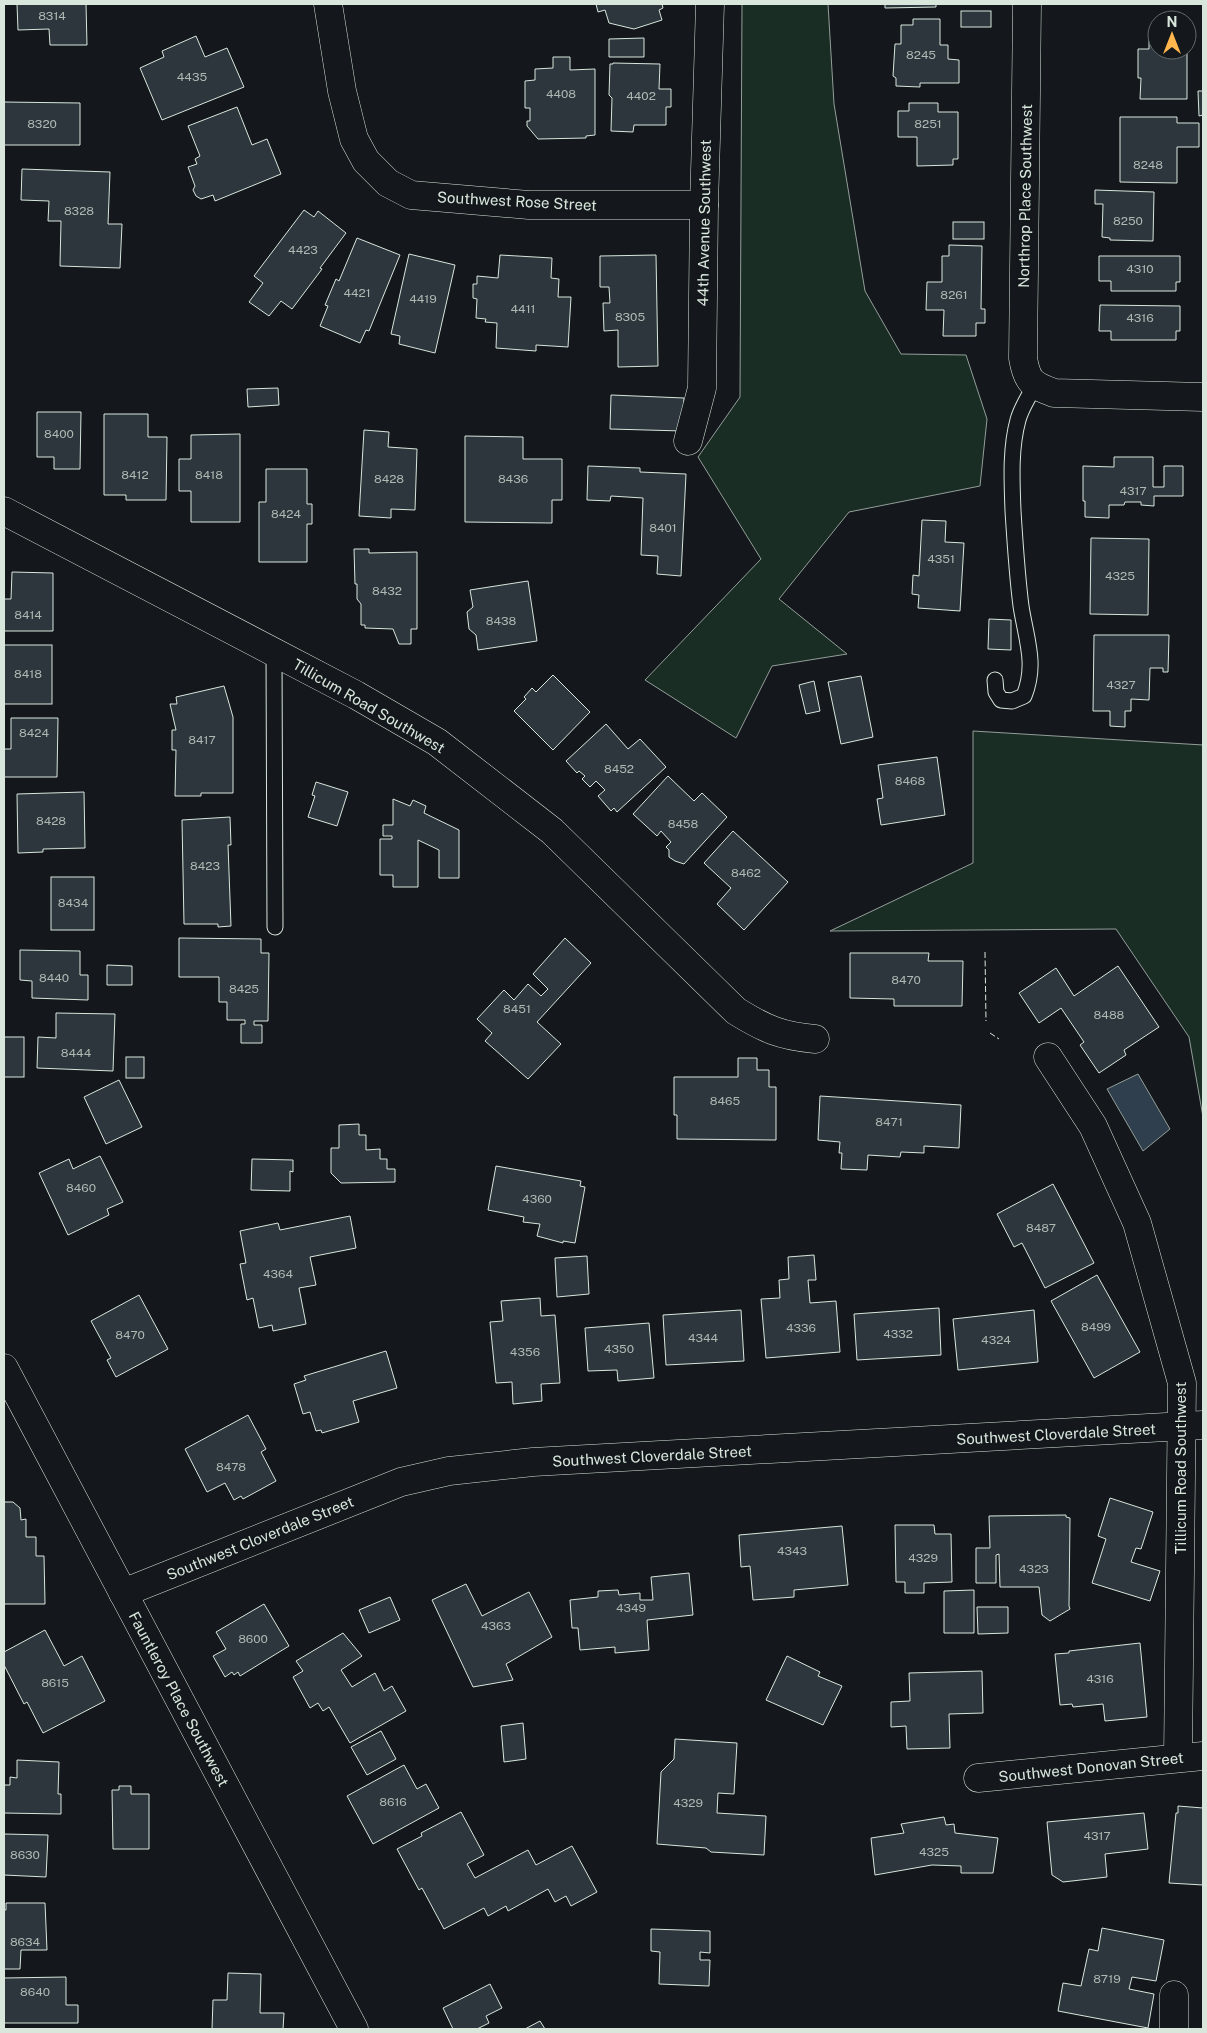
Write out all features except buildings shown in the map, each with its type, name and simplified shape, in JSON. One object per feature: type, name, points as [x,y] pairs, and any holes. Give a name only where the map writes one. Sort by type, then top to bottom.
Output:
[{"type":"street","name":"Southwest Rose Street","points":[[328,4],[342,91],[354,139],[366,161],[388,183],[411,195],[529,205],[704,205]]},
{"type":"street","name":"44th Avenue Southwest","points":[[688,441],[702,388],[704,205],[710,4]]},
{"type":"street","name":"Northrop Place Southwest","points":[[1027,4],[1023,358],[1026,374],[1034,386]]},
{"type":"street","points":[[1034,386],[1054,393],[1203,397]]},
{"type":"street","name":"Tillicum Road Southwest","points":[[4,511],[356,695],[437,742],[552,831],[736,1012],[765,1029],[790,1037],[815,1040]]},
{"type":"street","name":"Tillicum Road Southwest","points":[[1048,1057],[1093,1126],[1137,1223],[1193,1426],[1191,1757]]},
{"type":"street","name":"Fauntleroy Place Southwest","points":[[4,1368],[354,2029]]},
{"type":"street","name":"Southwest Cloverdale Street","points":[[123,1593],[401,1482],[449,1471],[533,1462],[1193,1426]]},
{"type":"street","name":"Southwest Donovan Street","points":[[978,1778],[1191,1757]]},
{"type":"street","points":[[1174,1995],[1174,2029]]},
{"type":"lane","points":[[995,680],[996,692],[1002,700],[1012,701],[1024,696],[1028,687],[1031,656],[1021,607],[1015,547],[1012,486],[1017,425],[1034,386]]},
{"type":"lane","points":[[274,652],[275,926]]},
{"type":"green space","points":[[742,4],[828,4],[834,104],[865,291],[901,354],[966,355],[987,419],[980,486],[849,512],[779,599],[847,654],[772,666],[736,738],[645,680],[761,559],[698,457],[740,397]]},
{"type":"green space","points":[[973,731],[1203,745],[1203,1117],[1189,1037],[1116,929],[830,931],[973,863]]},
{"type":"water","points":[[1138,1074],[1170,1129],[1143,1151],[1107,1089]]},
{"type":"fence","points":[[985,952],[986,1021]]},
{"type":"fence","points":[[990,1033],[999,1039]]}]
